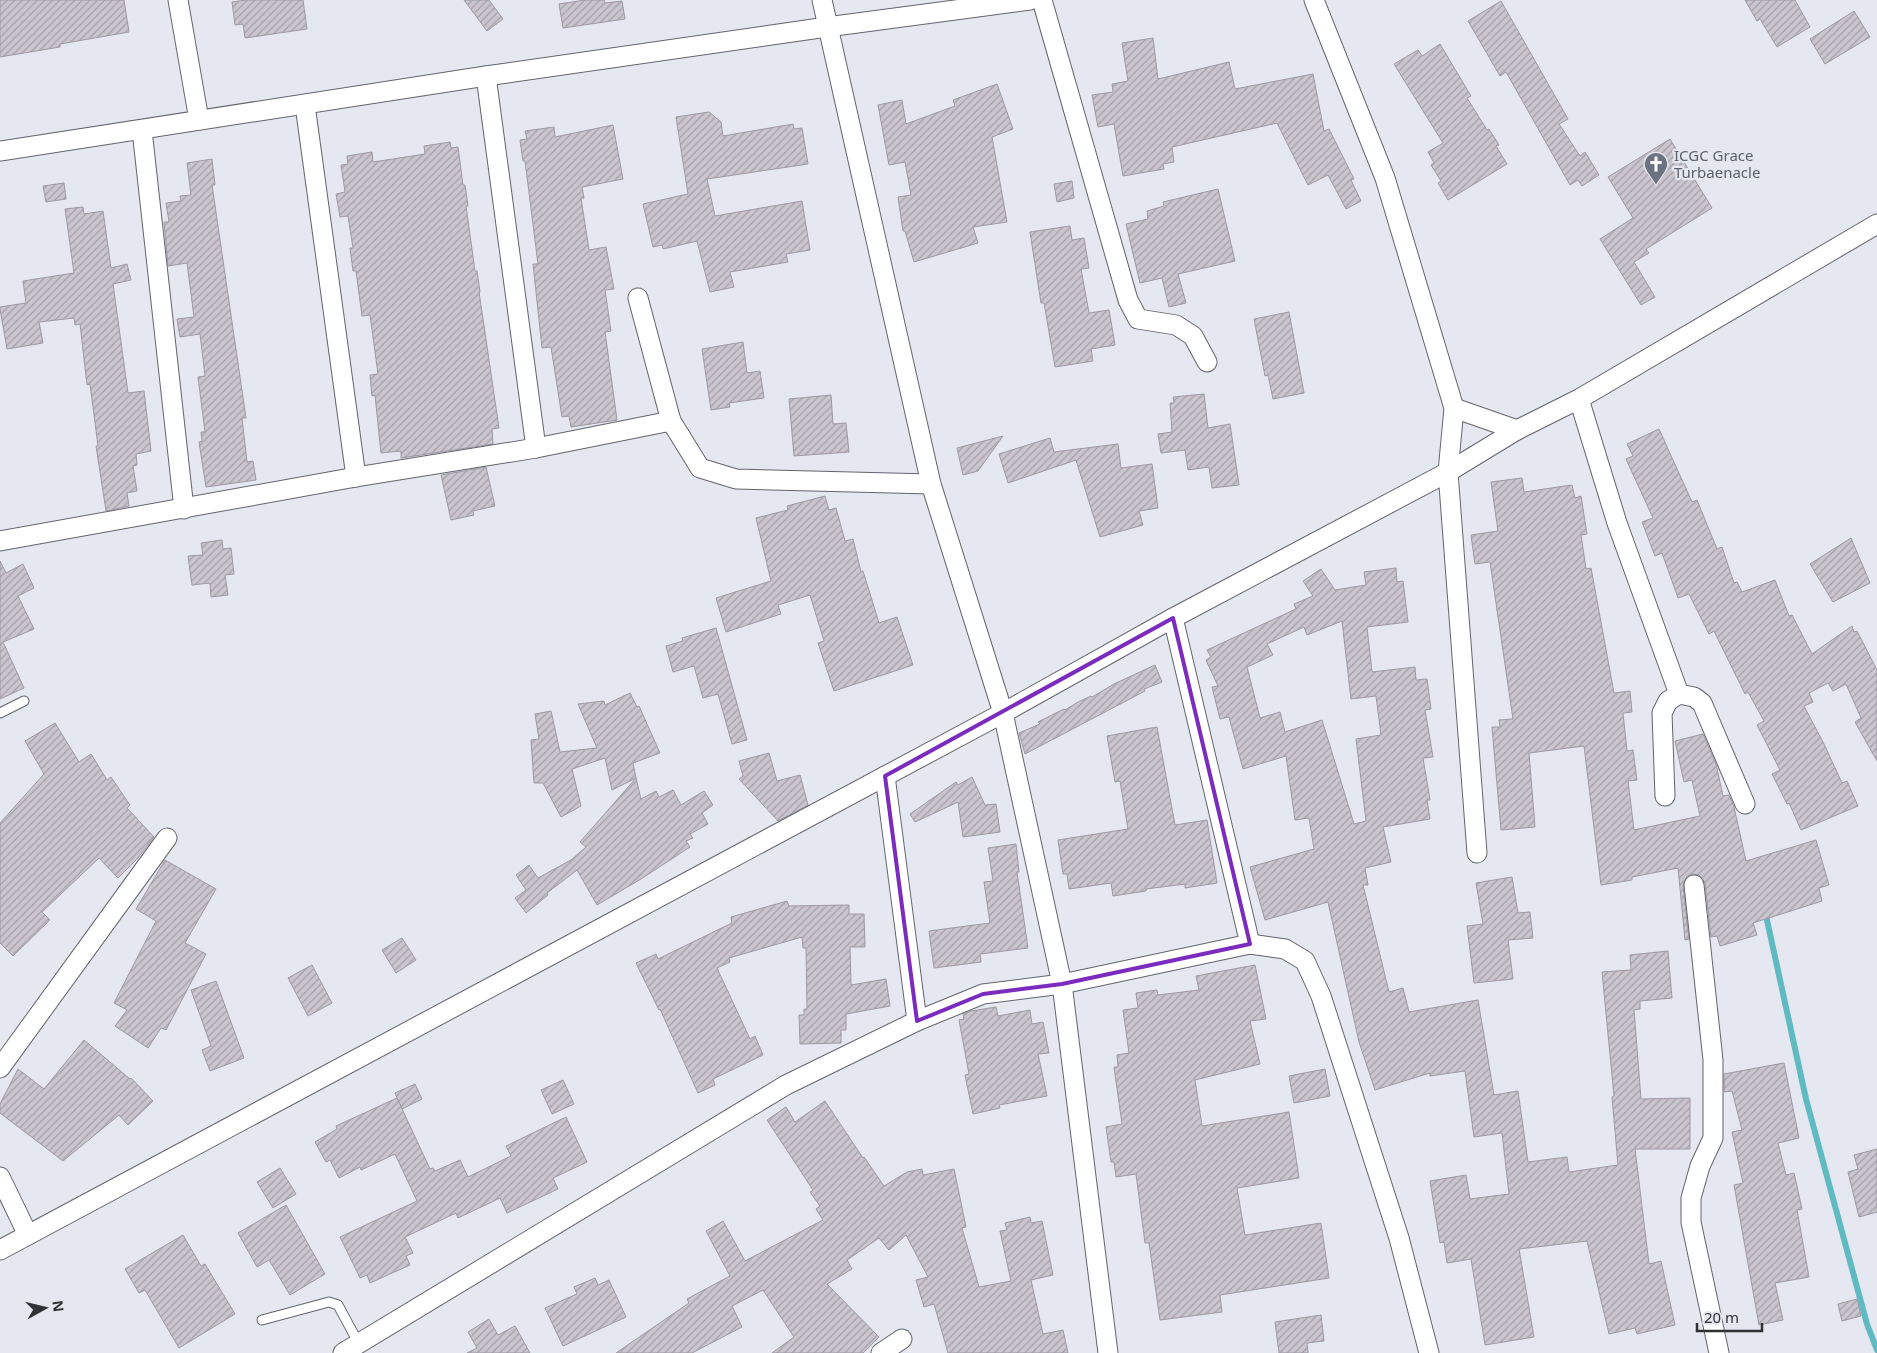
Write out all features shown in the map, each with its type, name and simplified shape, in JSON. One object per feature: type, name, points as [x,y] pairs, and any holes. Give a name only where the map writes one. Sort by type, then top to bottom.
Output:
[{"type":"street","points":[[178,0],[200,120]]},
{"type":"street","points":[[822,0],[931,484],[1003,713],[1062,984],[1108,1353]]},
{"type":"street","points":[[0,151],[486,76],[1030,0]]},
{"type":"street","points":[[1042,0],[1128,300],[1138,319],[1176,325],[1193,336],[1207,362]]},
{"type":"street","points":[[1314,0],[1385,178],[1454,408],[1448,472],[1477,852]]},
{"type":"street","points":[[486,76],[536,448]]},
{"type":"street","points":[[304,105],[356,477]]},
{"type":"street","points":[[142,130],[184,509]]},
{"type":"street","points":[[0,1250],[1003,713],[1173,618],[1448,472],[1517,430],[1579,399],[1877,224]]},
{"type":"street","points":[[638,298],[671,421],[700,468],[736,479],[931,484]]},
{"type":"street","points":[[1579,399],[1617,522],[1679,694]]},
{"type":"street","points":[[1454,408],[1517,430]]},
{"type":"street","points":[[0,541],[356,477],[536,448],[671,421]]},
{"type":"street","points":[[1173,618],[1250,944]]},
{"type":"street","points":[[1665,796],[1662,713],[1668,702],[1679,694],[1694,697],[1702,704],[1745,804]]},
{"type":"street","points":[[885,776],[917,1021]]},
{"type":"street","points":[[0,1068],[167,838]]},
{"type":"street","points":[[1694,885],[1712,1060],[1713,1138],[1700,1166],[1691,1198],[1690,1222],[1719,1353]]},
{"type":"street","points":[[348,1350],[786,1085],[917,1021],[983,994],[1062,984],[1250,944],[1284,949],[1305,961],[1321,996],[1400,1238],[1429,1353]]},
{"type":"street","points":[[0,1177],[28,1235]]},
{"type":"street","points":[[881,1353],[902,1339]]},
{"type":"lane","points":[[0,714],[24,701]]},
{"type":"lane","points":[[262,1320],[329,1302],[338,1305],[348,1350]]},
{"type":"highlighted area","points":[[1173,618],[1250,944],[1062,984],[983,994],[917,1021],[885,776]]},
{"type":"building","points":[[0,0],[124,0],[129,32],[60,44],[60,47],[0,57]]},
{"type":"building","points":[[246,0],[303,0],[307,29],[245,38],[243,24],[235,25],[232,2]]},
{"type":"building","points":[[464,0],[489,0],[503,19],[487,31]]},
{"type":"building","points":[[585,0],[604,0],[605,3],[622,1],[625,19],[563,28],[559,4]]},
{"type":"building","points":[[1745,0],[1795,0],[1810,27],[1777,47],[1760,19],[1757,21]]},
{"type":"building","points":[[1501,1],[1568,119],[1559,124],[1580,156],[1585,152],[1599,175],[1582,186],[1578,180],[1570,185],[1506,72],[1500,76],[1468,21]]},
{"type":"building","points":[[1854,11],[1870,37],[1825,64],[1810,39]]},
{"type":"building","points":[[1153,38],[1158,79],[1229,62],[1235,89],[1313,74],[1324,131],[1329,129],[1354,179],[1351,180],[1361,201],[1346,209],[1328,175],[1308,185],[1277,123],[1172,147],[1174,162],[1163,164],[1164,169],[1123,176],[1114,124],[1098,127],[1092,95],[1113,92],[1112,84],[1128,81],[1122,43]]},
{"type":"building","points":[[1440,44],[1471,96],[1467,98],[1499,145],[1496,146],[1507,164],[1448,200],[1438,183],[1441,181],[1431,165],[1434,163],[1428,152],[1443,143],[1394,64],[1418,50],[1422,56]]},
{"type":"building","points":[[997,84],[1013,129],[992,137],[1007,222],[973,227],[978,243],[914,262],[905,231],[903,231],[898,197],[911,195],[905,162],[889,165],[878,105],[902,100],[906,124],[955,106],[953,100]]},
{"type":"building","points":[[709,112],[721,122],[723,136],[793,124],[794,129],[802,128],[808,164],[707,179],[715,216],[802,201],[810,250],[786,254],[788,262],[730,272],[734,287],[710,292],[697,241],[663,249],[662,245],[653,247],[643,204],[688,194],[676,117]]},
{"type":"building","points":[[613,125],[623,179],[582,187],[584,198],[581,198],[589,250],[606,247],[614,289],[605,290],[611,331],[605,332],[617,420],[571,427],[569,416],[562,417],[551,347],[542,348],[533,264],[538,264],[525,161],[523,161],[520,140],[527,139],[525,131],[554,127],[555,137]]},
{"type":"building","points":[[1670,139],[1712,208],[1646,249],[1649,253],[1634,262],[1655,297],[1641,305],[1600,239],[1633,218],[1608,177]]},
{"type":"building","points":[[450,142],[451,148],[458,147],[463,185],[465,185],[475,271],[477,271],[499,428],[492,429],[493,444],[401,458],[401,451],[381,453],[375,395],[372,396],[370,375],[378,374],[370,315],[362,316],[356,271],[353,271],[350,248],[353,248],[348,216],[340,217],[336,194],[345,192],[341,165],[348,164],[347,156],[372,152],[373,162],[425,154],[424,146]]},
{"type":"building","points":[[212,159],[215,185],[212,185],[246,418],[242,418],[247,462],[253,461],[256,480],[206,487],[199,442],[202,441],[201,432],[205,432],[198,377],[205,376],[200,334],[180,337],[177,319],[194,317],[187,263],[168,266],[164,222],[169,222],[166,203],[181,201],[180,196],[191,195],[187,163]]},
{"type":"building","points":[[1072,181],[1074,198],[1057,202],[1054,184]]},
{"type":"building","points":[[64,183],[66,199],[46,202],[43,186]]},
{"type":"building","points":[[1218,189],[1235,261],[1178,274],[1186,303],[1169,307],[1162,278],[1140,283],[1126,224],[1148,219],[1147,211],[1164,206],[1163,202]]},
{"type":"building","points":[[83,207],[84,214],[103,211],[111,268],[127,264],[131,280],[113,284],[128,393],[144,391],[151,451],[136,454],[137,465],[133,466],[137,491],[127,493],[129,506],[106,511],[96,446],[98,446],[90,384],[87,385],[80,324],[75,325],[74,318],[39,322],[43,343],[7,349],[0,309],[0,307],[26,303],[23,281],[74,273],[65,209]]},
{"type":"building","points":[[1070,226],[1072,240],[1084,238],[1089,268],[1081,269],[1089,313],[1109,310],[1115,345],[1091,349],[1093,361],[1055,367],[1044,303],[1041,303],[1030,232]]},
{"type":"building","points":[[1289,312],[1304,393],[1273,399],[1268,375],[1265,376],[1254,319]]},
{"type":"building","points":[[743,342],[747,373],[760,371],[764,398],[729,403],[730,407],[711,410],[702,349]]},
{"type":"building","points":[[1204,394],[1208,428],[1230,424],[1239,485],[1212,488],[1209,467],[1188,470],[1185,450],[1161,453],[1158,434],[1172,432],[1170,403],[1174,403],[1173,397]]},
{"type":"building","points":[[831,395],[833,424],[846,423],[849,452],[794,456],[789,399]]},
{"type":"building","points":[[1659,429],[1692,502],[1697,500],[1717,549],[1722,547],[1734,583],[1737,582],[1742,592],[1775,580],[1789,616],[1792,615],[1812,654],[1852,626],[1854,632],[1857,631],[1877,670],[1877,761],[1855,722],[1861,718],[1846,684],[1833,691],[1828,683],[1809,693],[1813,702],[1804,706],[1842,783],[1847,781],[1858,806],[1801,830],[1789,803],[1787,804],[1772,774],[1780,770],[1757,725],[1764,721],[1748,692],[1745,694],[1714,631],[1709,634],[1689,594],[1678,598],[1662,553],[1655,556],[1642,522],[1653,518],[1626,459],[1633,456],[1627,444]]},
{"type":"building","points":[[1003,436],[978,471],[963,475],[957,448]]},
{"type":"building","points":[[1050,438],[1054,452],[1118,444],[1121,468],[1152,464],[1158,508],[1139,511],[1143,525],[1100,537],[1076,460],[1008,483],[999,454]]},
{"type":"building","points":[[486,467],[495,506],[473,511],[474,515],[451,520],[441,475]]},
{"type":"building","points":[[1522,478],[1524,492],[1572,485],[1575,498],[1581,496],[1587,534],[1581,535],[1586,569],[1591,568],[1614,693],[1630,691],[1632,712],[1623,713],[1627,751],[1633,750],[1637,780],[1628,781],[1634,830],[1700,816],[1692,780],[1684,782],[1675,741],[1703,734],[1716,764],[1723,796],[1729,795],[1734,807],[1746,861],[1816,840],[1829,885],[1819,888],[1822,901],[1753,923],[1757,935],[1720,946],[1717,936],[1711,937],[1705,883],[1699,875],[1692,874],[1687,876],[1683,886],[1689,939],[1685,940],[1678,868],[1632,877],[1632,880],[1601,885],[1584,746],[1529,753],[1535,827],[1501,830],[1492,727],[1500,727],[1499,720],[1513,719],[1490,562],[1475,564],[1471,535],[1498,531],[1491,482]]},
{"type":"building","points":[[825,496],[829,510],[836,508],[845,541],[853,539],[861,572],[863,571],[879,623],[897,617],[913,665],[834,691],[818,643],[824,641],[810,595],[778,605],[781,614],[726,632],[716,598],[771,581],[756,518],[788,510],[787,506]]},
{"type":"building","points":[[1851,538],[1870,583],[1833,602],[1810,564]]},
{"type":"building","points":[[222,540],[223,549],[231,548],[234,574],[225,575],[228,595],[211,597],[210,583],[192,585],[188,556],[203,555],[201,543]]},
{"type":"building","points":[[0,561],[6,573],[23,564],[34,588],[18,596],[34,629],[3,642],[24,688],[0,699]]},
{"type":"building","points":[[1396,568],[1397,582],[1403,581],[1408,622],[1367,627],[1372,672],[1415,667],[1416,680],[1427,679],[1431,709],[1425,710],[1433,757],[1423,758],[1430,800],[1427,800],[1430,819],[1383,827],[1391,862],[1365,868],[1368,885],[1363,885],[1389,992],[1403,988],[1409,1012],[1478,1000],[1494,1095],[1518,1091],[1528,1162],[1567,1157],[1569,1172],[1618,1165],[1612,1097],[1614,1096],[1602,972],[1631,970],[1630,955],[1668,951],[1672,998],[1640,1001],[1640,1009],[1634,1010],[1641,1099],[1690,1098],[1690,1149],[1635,1149],[1649,1264],[1661,1261],[1675,1325],[1637,1334],[1635,1328],[1609,1334],[1587,1241],[1519,1249],[1534,1337],[1485,1345],[1471,1259],[1447,1263],[1444,1242],[1440,1243],[1430,1181],[1466,1175],[1470,1199],[1509,1194],[1502,1133],[1474,1137],[1465,1071],[1430,1076],[1430,1073],[1375,1090],[1359,1042],[1328,902],[1265,920],[1250,867],[1314,849],[1309,818],[1295,820],[1286,756],[1243,769],[1229,717],[1220,719],[1212,687],[1218,686],[1206,660],[1211,657],[1207,650],[1296,609],[1294,604],[1313,596],[1303,581],[1321,569],[1335,590],[1366,585],[1364,572]],"holes":[[[1342,621],[1351,699],[1376,696],[1381,735],[1356,739],[1366,821],[1354,824],[1322,720],[1285,732],[1280,712],[1260,718],[1247,667],[1273,655],[1267,644],[1304,627],[1307,635]]]},
{"type":"building","points":[[716,628],[747,740],[732,744],[718,694],[703,698],[694,666],[673,672],[666,646],[683,641],[682,638]]},
{"type":"building","points":[[1155,665],[1162,682],[1144,689],[1145,691],[1025,754],[1019,733]]},
{"type":"building","points":[[630,693],[637,707],[639,706],[660,753],[633,763],[636,778],[612,790],[605,758],[572,769],[581,806],[561,817],[543,783],[534,783],[531,740],[539,739],[535,714],[551,711],[560,752],[597,748],[578,704],[604,701],[605,705]]},
{"type":"building","points":[[55,723],[79,762],[91,754],[107,780],[111,777],[130,805],[127,808],[154,837],[138,858],[118,878],[99,858],[42,912],[50,920],[13,956],[0,943],[0,823],[44,774],[25,741]]},
{"type":"building","points":[[1157,727],[1175,825],[1207,820],[1217,883],[1185,888],[1185,884],[1113,896],[1111,883],[1069,889],[1067,874],[1063,874],[1058,840],[1128,829],[1120,781],[1115,782],[1107,736]]},
{"type":"building","points":[[769,753],[777,781],[800,775],[808,805],[778,821],[739,779],[743,776],[739,761]]},
{"type":"building","points":[[972,777],[985,805],[996,804],[1000,832],[963,837],[958,802],[915,822],[910,814],[956,782],[958,785]]},
{"type":"building","points":[[636,778],[641,799],[656,791],[659,797],[673,790],[681,805],[704,791],[713,805],[702,813],[708,824],[690,834],[693,838],[686,841],[690,847],[597,905],[577,870],[547,893],[548,895],[526,913],[515,898],[526,890],[516,875],[529,865],[538,878],[571,860],[586,847],[580,842]]},
{"type":"building","points":[[1016,844],[1019,872],[1017,872],[1028,948],[980,954],[981,962],[934,968],[929,931],[990,923],[984,882],[993,881],[988,848]]},
{"type":"building","points":[[165,860],[216,889],[185,943],[206,954],[166,1030],[161,1028],[148,1048],[115,1026],[127,1010],[114,1003],[156,921],[136,909]]},
{"type":"building","points":[[1512,877],[1518,913],[1530,912],[1533,938],[1508,940],[1513,979],[1474,983],[1467,926],[1483,924],[1476,883]]},
{"type":"building","points":[[787,901],[789,906],[849,905],[849,914],[864,914],[865,947],[850,947],[851,985],[886,979],[890,1006],[846,1014],[846,1030],[841,1030],[841,1043],[800,1044],[799,1015],[804,1015],[804,1009],[807,1009],[806,948],[803,948],[802,937],[729,958],[730,962],[717,968],[750,1039],[755,1036],[763,1055],[713,1079],[715,1085],[698,1093],[660,1009],[636,963],[656,954],[658,959],[732,923],[731,917]]},
{"type":"building","points":[[402,938],[416,960],[396,973],[382,950]]},
{"type":"building","points":[[312,965],[332,1003],[308,1016],[288,978]]},
{"type":"building","points":[[1255,965],[1266,1019],[1250,1021],[1260,1064],[1195,1080],[1202,1126],[1289,1112],[1299,1178],[1237,1188],[1245,1235],[1321,1223],[1329,1278],[1220,1295],[1222,1312],[1160,1320],[1149,1243],[1145,1243],[1136,1174],[1116,1177],[1114,1162],[1111,1162],[1106,1127],[1122,1124],[1114,1067],[1118,1067],[1117,1055],[1129,1053],[1123,1010],[1138,1008],[1136,993],[1157,990],[1158,995],[1199,990],[1196,976]]},
{"type":"building","points":[[216,981],[244,1058],[210,1071],[202,1050],[211,1046],[191,990]]},
{"type":"building","points":[[996,1007],[998,1016],[1030,1010],[1032,1024],[1043,1022],[1049,1053],[1038,1054],[1047,1096],[999,1105],[1000,1108],[973,1114],[965,1075],[969,1074],[959,1020],[964,1019],[963,1014],[971,1011]]},
{"type":"building","points":[[84,1040],[131,1078],[153,1101],[128,1125],[119,1115],[63,1161],[0,1113],[0,1104],[18,1069],[44,1089]]},
{"type":"building","points":[[1784,1063],[1799,1138],[1778,1143],[1786,1175],[1794,1173],[1802,1209],[1797,1210],[1809,1277],[1775,1283],[1783,1320],[1759,1325],[1734,1185],[1743,1183],[1732,1132],[1742,1130],[1732,1091],[1724,1092],[1724,1074]]},
{"type":"building","points":[[1325,1069],[1330,1096],[1294,1103],[1289,1076]]},
{"type":"building","points":[[563,1080],[574,1104],[552,1114],[541,1090]]},
{"type":"building","points":[[415,1084],[422,1099],[402,1109],[395,1093]]},
{"type":"building","points":[[397,1098],[430,1169],[433,1168],[435,1171],[460,1160],[468,1177],[511,1156],[506,1146],[566,1117],[587,1162],[553,1178],[558,1189],[507,1213],[500,1198],[458,1218],[456,1213],[405,1237],[413,1253],[406,1256],[410,1265],[370,1283],[367,1275],[360,1278],[340,1237],[417,1201],[395,1154],[361,1170],[360,1167],[339,1178],[330,1160],[326,1162],[315,1142],[337,1129],[336,1126]]},
{"type":"building","points":[[825,1101],[884,1186],[907,1172],[922,1169],[923,1175],[954,1169],[966,1227],[962,1228],[979,1287],[1011,1281],[1000,1231],[1007,1230],[1005,1223],[1030,1217],[1031,1223],[1042,1221],[1053,1275],[1031,1280],[1043,1334],[1063,1330],[1068,1353],[948,1353],[934,1304],[924,1307],[916,1280],[928,1277],[906,1235],[889,1250],[879,1238],[847,1260],[852,1269],[827,1284],[879,1337],[863,1353],[772,1353],[794,1337],[763,1290],[732,1306],[742,1327],[692,1353],[616,1353],[689,1303],[687,1299],[730,1276],[706,1231],[723,1221],[745,1261],[823,1220],[816,1209],[820,1206],[810,1192],[813,1190],[767,1120],[786,1107],[795,1122]]},
{"type":"building","points":[[1877,1149],[1877,1212],[1859,1217],[1848,1172],[1858,1169],[1854,1155]]},
{"type":"building","points":[[280,1168],[296,1194],[273,1208],[257,1182]]},
{"type":"building","points":[[286,1205],[325,1274],[290,1295],[269,1260],[257,1267],[238,1233]]},
{"type":"building","points":[[183,1235],[201,1266],[205,1264],[235,1314],[179,1348],[145,1290],[139,1293],[125,1269]]},
{"type":"building","points":[[595,1278],[598,1285],[609,1280],[626,1317],[563,1346],[545,1308],[577,1294],[574,1287]]},
{"type":"building","points":[[1857,1299],[1861,1316],[1842,1321],[1838,1304]]},
{"type":"building","points":[[1321,1315],[1324,1341],[1307,1343],[1308,1353],[1279,1353],[1275,1322]]},
{"type":"building","points":[[489,1319],[498,1335],[515,1326],[530,1353],[467,1353],[477,1348],[468,1332]]},
{"type":"waterway","points":[[1765,911],[1806,1099],[1867,1324],[1877,1350]]},
{"type":"place","name":"ICGC Grace Turbaenacle","points":[[1656,185]]}]
